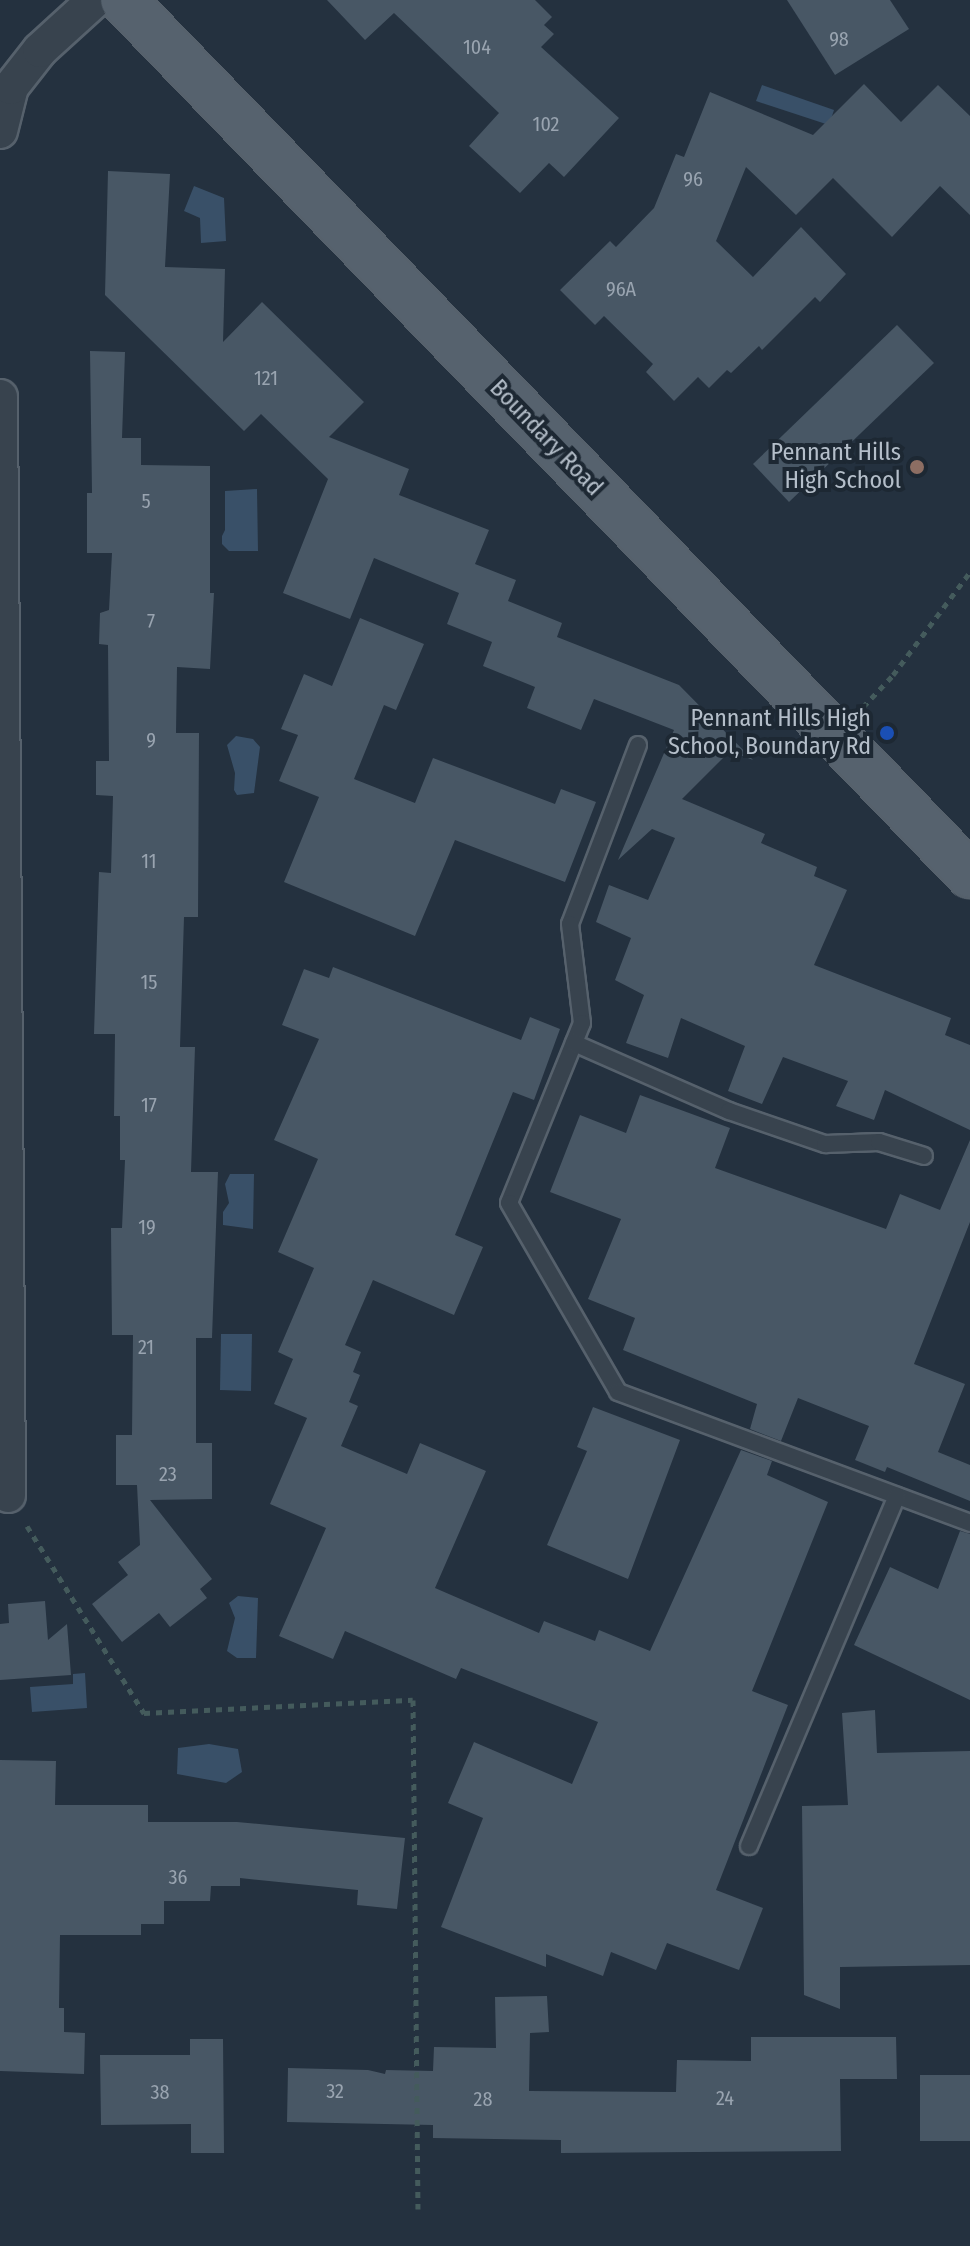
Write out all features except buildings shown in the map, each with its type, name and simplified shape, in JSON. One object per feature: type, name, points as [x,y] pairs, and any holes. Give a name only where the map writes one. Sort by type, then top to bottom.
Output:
[{"type":"main road","name":"Boundary Road","points":[[123,0],[970,875]]},
{"type":"street","points":[[0,131],[11,87],[40,50],[95,0]]},
{"type":"street","points":[[0,397],[8,1495]]},
{"type":"lane","points":[[638,745],[570,924],[582,1023],[509,1203],[618,1392],[970,1523]]},
{"type":"lane","points":[[574,1043],[729,1111],[825,1144],[879,1142],[924,1156]]},
{"type":"lane","points":[[749,1846],[897,1496]]},
{"type":"path","points":[[835,737],[893,675],[970,572]]},
{"type":"path","points":[[8,1495],[144,1713],[413,1700],[418,2209]]},
{"type":"water","points":[[762,85],[834,110],[829,125],[756,101]]},
{"type":"water","points":[[194,186],[224,198],[226,241],[201,243],[200,218],[184,211]]},
{"type":"water","points":[[257,489],[258,551],[229,551],[222,544],[225,491]]},
{"type":"water","points":[[236,736],[253,739],[260,747],[254,793],[237,795],[234,790],[235,773],[227,745]]},
{"type":"water","points":[[230,1174],[254,1174],[253,1229],[223,1225],[223,1212],[229,1203],[225,1184]]},
{"type":"water","points":[[221,1334],[252,1334],[251,1391],[220,1390]]},
{"type":"water","points":[[238,1596],[258,1598],[256,1658],[237,1658],[227,1651],[235,1618],[229,1603]]},
{"type":"water","points":[[85,1673],[87,1708],[32,1712],[30,1687],[73,1684],[73,1674]]},
{"type":"water","points":[[209,1744],[238,1749],[242,1772],[226,1783],[177,1774],[178,1748]]},
{"type":"place","name":"Pennant Hills High School","points":[[917,467]]},
{"type":"place","name":"Pennant Hills High School, Boundary Rd","points":[[887,733]]}]
